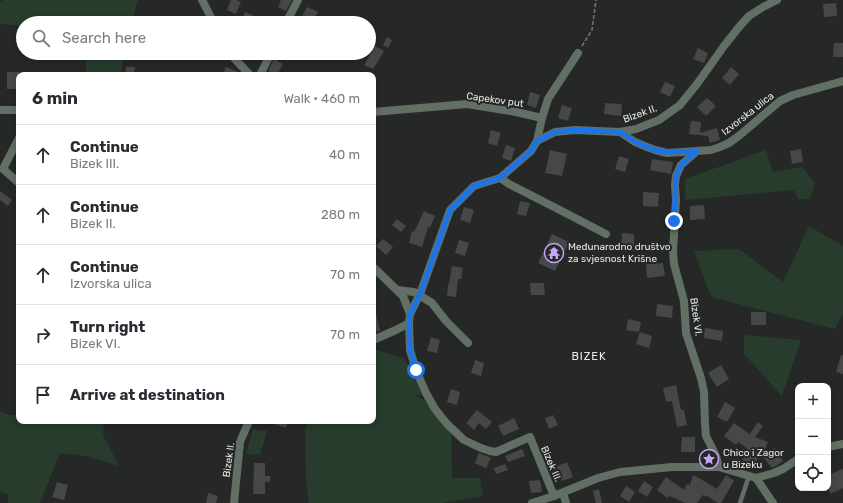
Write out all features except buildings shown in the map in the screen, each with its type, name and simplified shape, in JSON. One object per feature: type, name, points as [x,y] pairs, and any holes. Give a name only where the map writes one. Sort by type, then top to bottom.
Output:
[{"type":"street","points":[[202,0],[210,16]]},
{"type":"street","points":[[290,16],[298,0]]},
{"type":"street","name":"Bizek II.","points":[[409,323],[410,314],[420,294],[450,210],[474,186],[500,178],[531,151],[537,141],[555,132],[575,130],[620,132],[636,129],[659,120],[680,105],[724,46],[749,16],[777,0]]},
{"type":"street","points":[[537,141],[548,99],[578,53]]},
{"type":"street","points":[[236,60],[247,72]]},
{"type":"street","points":[[262,72],[268,60]]},
{"type":"street","name":"Izvorska ulica","points":[[620,132],[635,142],[655,150],[667,152],[711,150],[729,143],[780,102],[793,95],[843,81]]},
{"type":"street","name":"Capekov put","points":[[376,112],[467,104],[542,118]]},
{"type":"street","points":[[0,110],[16,110]]},
{"type":"street","points":[[16,144],[3,168],[16,180]]},
{"type":"street","name":"Bizek VI.","points":[[697,151],[681,165],[676,176],[673,251],[674,264],[684,301],[686,333],[702,378],[705,408],[704,425],[706,436],[720,466]]},
{"type":"street","points":[[500,178],[606,234]]},
{"type":"street","points":[[376,270],[403,296],[410,314]]},
{"type":"street","points":[[397,290],[420,294],[432,303],[468,343]]},
{"type":"street","points":[[376,339],[409,323]]},
{"type":"street","name":"Bizek III.","points":[[409,323],[410,350],[416,370],[435,410],[464,440],[490,452],[496,452],[530,437],[554,496],[598,478],[620,472],[672,467],[720,466],[753,477]]},
{"type":"street","name":"Bizek II.","points":[[234,503],[240,442],[248,424]]},
{"type":"street","points":[[831,446],[843,444]]},
{"type":"street","points":[[774,503],[753,477],[779,471],[795,461]]},
{"type":"street","points":[[563,493],[566,503]]},
{"type":"street","points":[[532,503],[554,496]]},
{"type":"lane","points":[[740,503],[753,477]]},
{"type":"path","points":[[578,53],[592,30],[596,0]]},
{"type":"green space","points":[[3,0],[138,0],[133,16],[16,16],[16,25],[0,24],[0,2]]},
{"type":"green space","points":[[86,60],[123,60],[121,72],[86,72]]},
{"type":"green space","points":[[766,150],[773,172],[802,167],[815,183],[810,199],[798,199],[794,190],[685,200],[685,179]]},
{"type":"green space","points":[[809,226],[843,246],[843,314],[835,329],[711,297],[694,251],[739,249],[783,282]]},
{"type":"green space","points":[[744,335],[801,340],[782,396],[744,354]]},
{"type":"green space","points":[[376,350],[404,358],[424,395],[413,395],[433,404],[451,428],[452,478],[480,478],[483,496],[442,503],[309,503],[306,481],[305,430],[308,424],[376,424]]},
{"type":"green space","points":[[0,411],[9,415],[16,415],[16,424],[104,424],[103,435],[119,466],[85,456],[60,453],[40,503],[8,503],[8,494],[0,492]]},
{"type":"green space","points":[[253,429],[267,431],[260,455],[246,454]]},
{"type":"place","name":"Međunarodno društvo za svjesnost Krišne","points":[[554,253]]},
{"type":"place","name":"Chico i Zagor u Bizeku","points":[[709,459]]},
{"type":"district","name":"BIZEK","points":[[589,356]]},
{"type":"route","points":[[416,370],[410,350],[410,314],[420,294],[450,210],[474,186],[500,178],[531,151],[537,141],[555,132],[575,130],[620,132],[635,142],[655,150],[676,153],[697,151],[681,165],[676,176],[674,221]]}]
